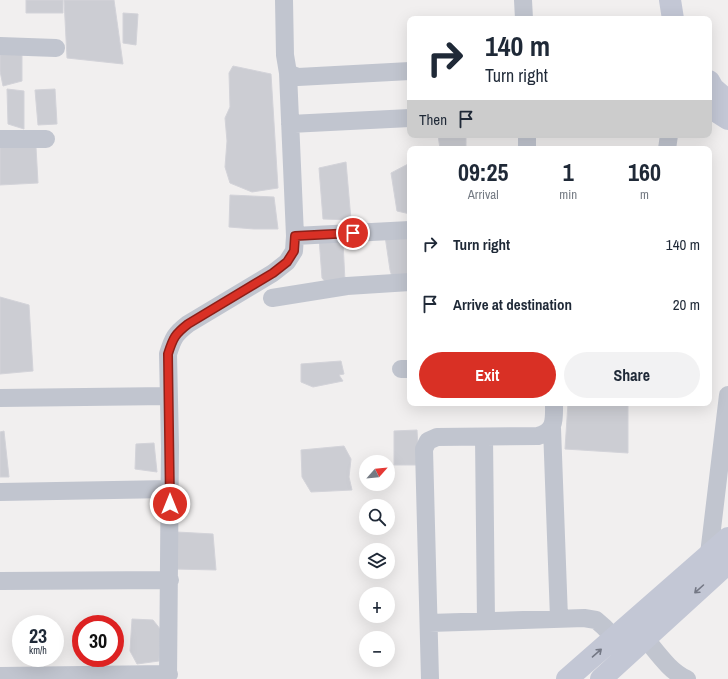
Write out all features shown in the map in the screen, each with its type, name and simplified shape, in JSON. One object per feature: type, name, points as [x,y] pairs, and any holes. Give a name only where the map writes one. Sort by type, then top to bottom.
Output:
[{"type":"street","points":[[10,677],[169,676],[170,396],[168,354],[172,342],[178,332],[188,324],[273,273],[287,262],[294,251],[295,236],[288,73],[285,55],[284,0]]},
{"type":"street","points":[[523,0],[524,16]]},
{"type":"street","points":[[670,0],[673,16]]},
{"type":"street","points":[[684,0],[686,16]]},
{"type":"street","points":[[0,46],[56,48]]},
{"type":"street","points":[[288,73],[298,76],[407,71]]},
{"type":"street","points":[[712,86],[728,101]]},
{"type":"street","points":[[712,105],[728,119]]},
{"type":"street","points":[[290,124],[407,118]]},
{"type":"street","points":[[0,139],[46,139]]},
{"type":"street","points":[[295,236],[407,230]]},
{"type":"street","points":[[272,298],[347,286],[407,282]]},
{"type":"street","points":[[567,679],[622,646],[722,565],[728,395]]},
{"type":"street","points":[[0,398],[170,396]]},
{"type":"street","points":[[554,406],[552,428],[559,618]]},
{"type":"street","points":[[430,679],[424,449],[428,441],[437,437],[538,436],[546,434],[552,428]]},
{"type":"street","points":[[484,437],[486,621]]},
{"type":"street","points":[[0,492],[170,489]]},
{"type":"street","points":[[601,679],[622,646],[645,638],[722,565],[728,538]]},
{"type":"street","points":[[0,581],[170,580]]},
{"type":"street","points":[[429,623],[584,618],[596,620],[622,646]]},
{"type":"street","points":[[645,638],[681,677],[687,679]]},
{"type":"building","points":[[26,0],[63,0],[63,13],[26,13]]},
{"type":"building","points":[[64,0],[114,0],[123,64],[67,58]]},
{"type":"building","points":[[123,13],[138,14],[136,45],[123,43]]},
{"type":"building","points":[[0,52],[22,55],[22,81],[3,86],[0,71]]},
{"type":"building","points":[[233,66],[271,74],[278,188],[252,192],[230,183],[225,167],[227,141],[225,118],[230,107],[229,73]]},
{"type":"building","points":[[7,89],[24,91],[24,129],[8,124]]},
{"type":"building","points":[[55,89],[57,124],[38,125],[35,90]]},
{"type":"building","points":[[438,138],[466,138],[466,146],[440,146]]},
{"type":"building","points":[[0,147],[36,147],[38,183],[0,185]]},
{"type":"building","points":[[346,162],[351,220],[323,219],[319,168]]},
{"type":"building","points":[[407,165],[407,213],[397,211],[391,173]]},
{"type":"building","points":[[230,195],[274,197],[278,229],[229,227]]},
{"type":"building","points":[[407,234],[407,279],[393,280],[385,236]]},
{"type":"building","points":[[319,238],[343,242],[345,281],[329,286],[322,278]]},
{"type":"building","points":[[0,297],[29,305],[33,371],[0,374]]},
{"type":"building","points":[[341,361],[344,374],[339,375],[343,381],[313,387],[301,382],[301,364]]},
{"type":"building","points":[[568,406],[628,406],[628,453],[565,449]]},
{"type":"building","points":[[417,430],[419,465],[395,465],[394,431]]},
{"type":"building","points":[[4,431],[9,477],[0,477],[0,432]]},
{"type":"building","points":[[154,443],[157,472],[135,469],[136,444]]},
{"type":"building","points":[[344,446],[351,459],[349,477],[352,490],[311,492],[302,477],[301,450]]},
{"type":"building","points":[[177,532],[213,534],[216,570],[175,569]]},
{"type":"building","points":[[132,619],[153,620],[161,630],[159,661],[137,664],[130,651]]},
{"type":"route","points":[[170,504],[170,396],[168,354],[172,342],[178,332],[188,324],[273,273],[287,262],[294,251],[295,236],[353,233]]}]
